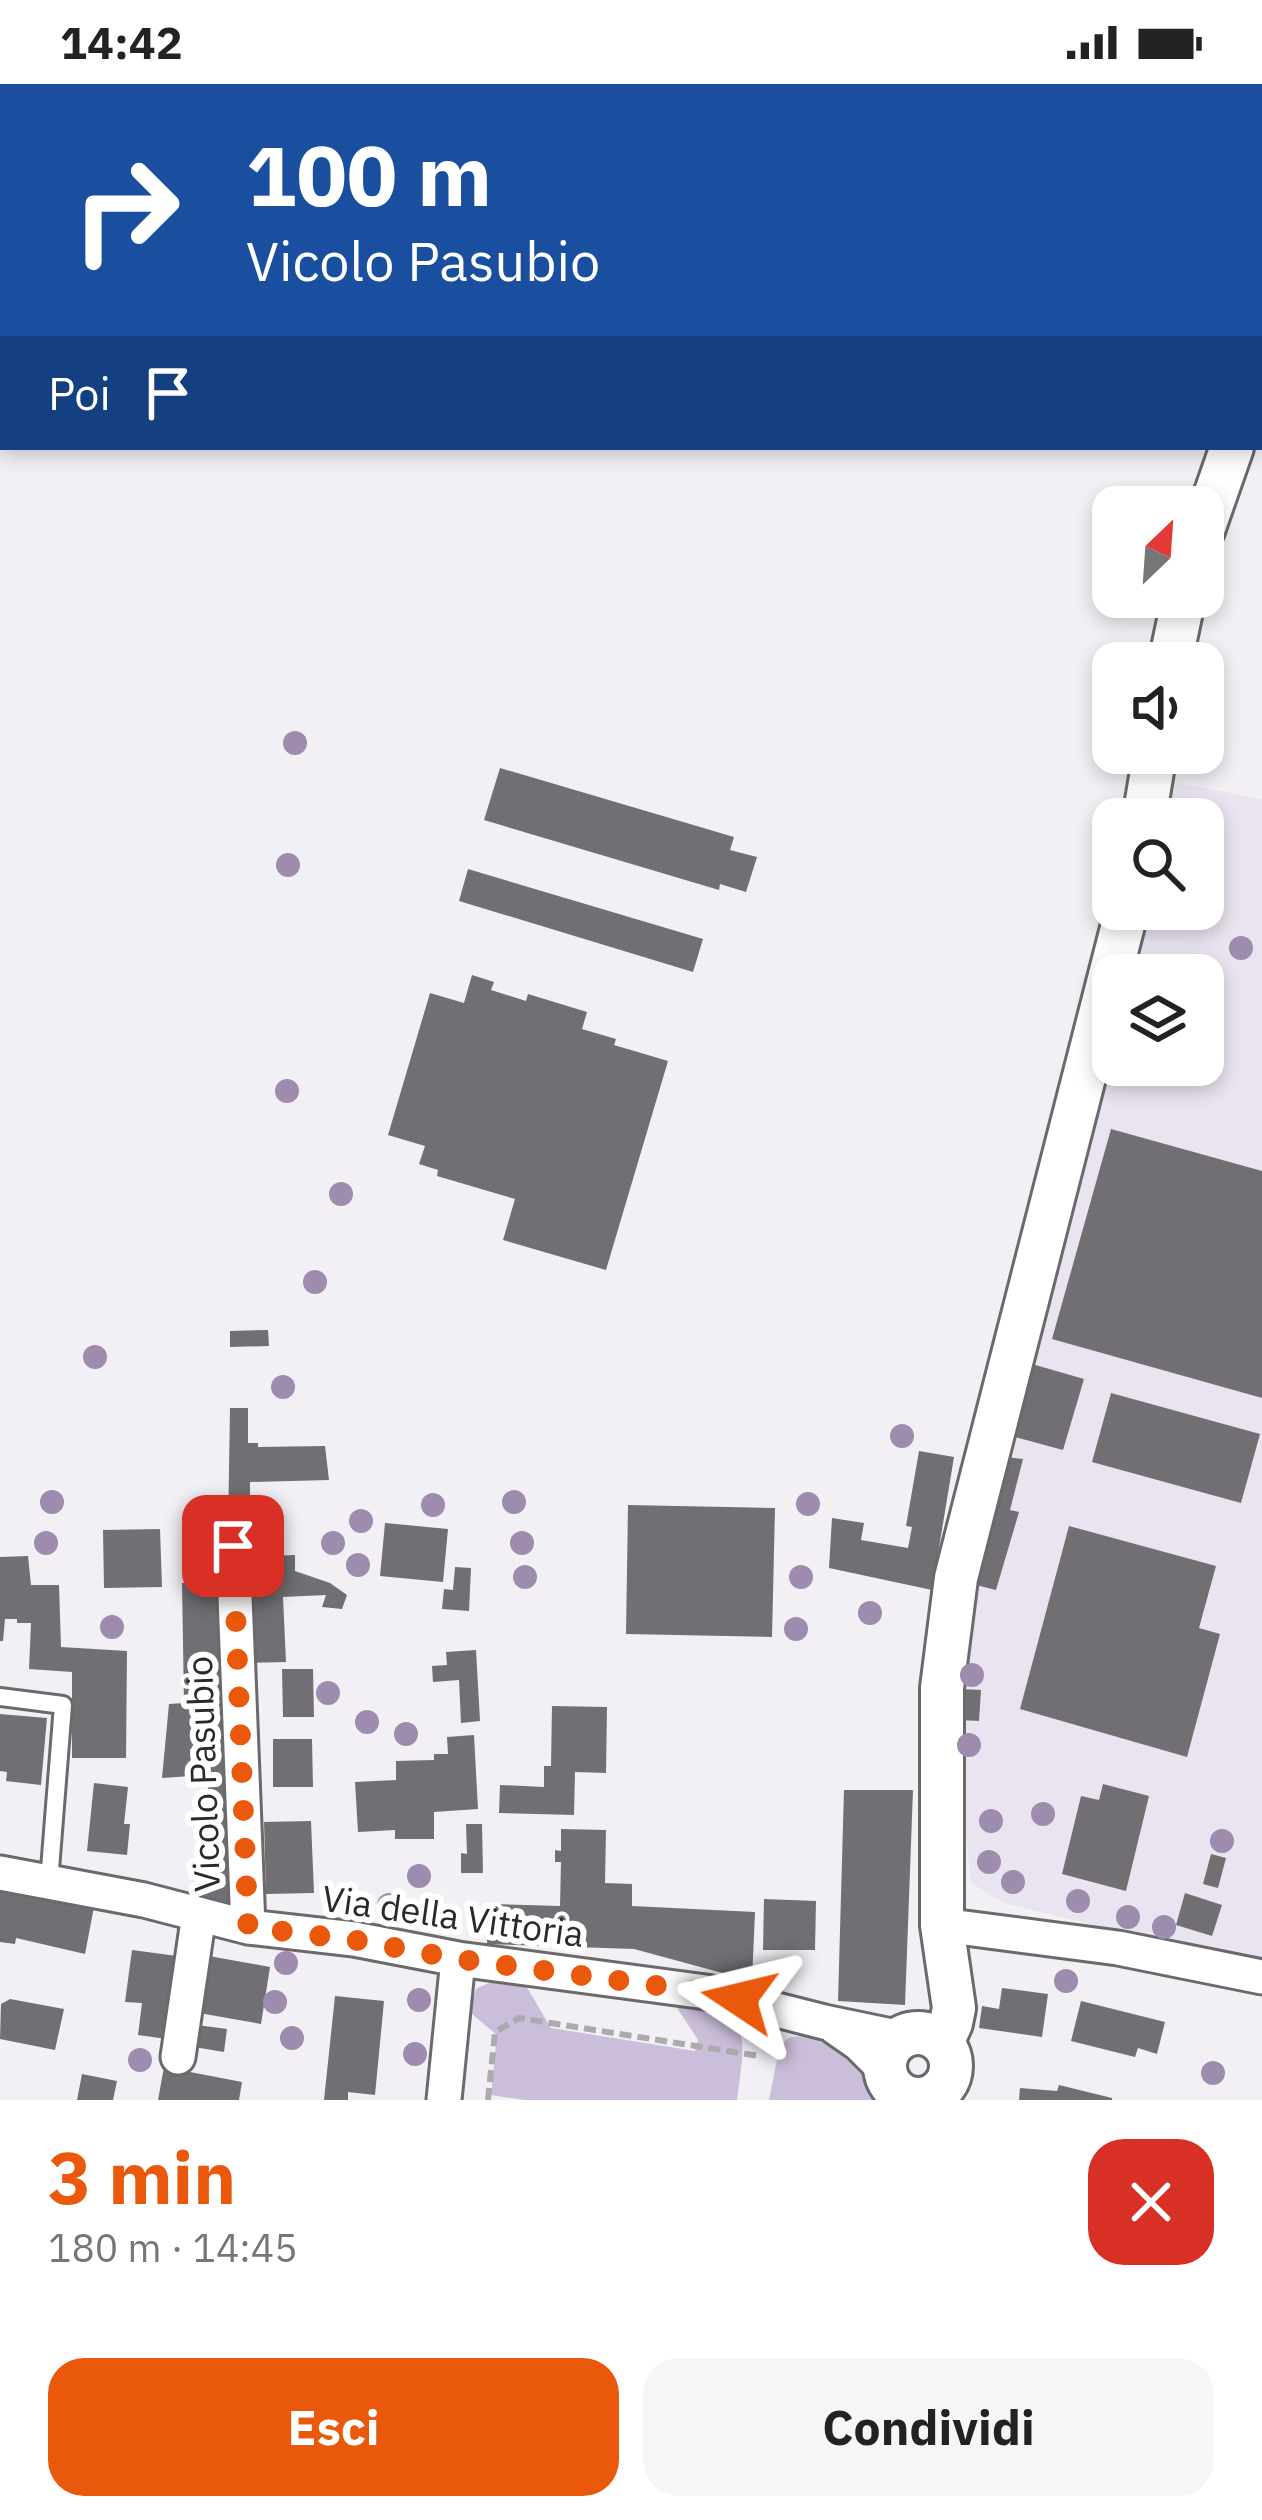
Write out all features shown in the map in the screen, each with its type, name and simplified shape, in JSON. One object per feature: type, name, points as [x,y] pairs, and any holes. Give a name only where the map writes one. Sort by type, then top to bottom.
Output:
[{"type":"street","points":[[1218,486],[1231,450]]},
{"type":"street","points":[[919,2076],[951,2024],[954,2008],[942,1925],[942,1688],[956,1578],[1122,930]]},
{"type":"street","name":"Vicolo Pasubio","points":[[233,1546],[248,1927]]},
{"type":"street","name":"Via della Vittoria","points":[[0,1873],[144,1900],[248,1927],[706,1992],[824,2022],[919,2076]]},
{"type":"street","points":[[178,2057],[199,1914]]},
{"type":"street","points":[[942,1925],[1118,1948],[1262,1977]]},
{"type":"street","points":[[444,2100],[458,1959]]},
{"type":"lane","points":[[0,1697],[63,1705],[49,1882]]},
{"type":"path","points":[[488,2100],[495,2032],[519,2018],[759,2056]]},
{"type":"shaded area","points":[[1152,778],[1262,799],[1262,1966],[1004,1903],[971,1883],[957,1748],[956,1578],[1092,1046],[1092,1086],[1224,1086],[1224,954],[1115,954],[1122,930],[1224,930],[1224,798],[1148,798]]},
{"type":"shaded area","points":[[497,1980],[525,1984],[551,2028],[695,2051],[698,2040],[674,2003],[718,2013],[738,2029],[742,2041],[737,2100],[524,2100],[491,2095],[497,2035],[466,2009],[477,1988]]},
{"type":"shaded area","points":[[804,2036],[852,2058],[884,2100],[769,2100],[780,2045],[790,2037]]},
{"type":"building","points":[[500,768],[734,837],[730,850],[757,857],[746,892],[720,884],[719,890],[484,820]]},
{"type":"building","points":[[468,869],[703,939],[693,972],[459,901]]},
{"type":"building","points":[[472,975],[494,982],[491,990],[526,1001],[528,994],[587,1012],[582,1029],[616,1039],[614,1045],[668,1061],[606,1270],[503,1240],[515,1199],[437,1176],[438,1170],[419,1164],[425,1146],[388,1135],[430,993],[464,1003]]},
{"type":"building","points":[[1111,1129],[1262,1171],[1262,1398],[1052,1339]]},
{"type":"building","points":[[268,1330],[269,1346],[230,1347],[230,1331]]},
{"type":"building","points":[[1032,1364],[1084,1379],[1063,1450],[1011,1436]]},
{"type":"building","points":[[1111,1393],[1260,1434],[1241,1503],[1092,1462]]},
{"type":"building","points":[[230,1408],[248,1408],[248,1443],[258,1443],[258,1447],[325,1446],[329,1480],[250,1482],[250,1504],[236,1504],[236,1530],[228,1530]]},
{"type":"building","points":[[919,1451],[954,1457],[932,1590],[829,1568],[832,1518],[864,1523],[861,1540],[908,1548],[912,1527],[906,1526]]},
{"type":"building","points":[[1006,1457],[1023,1459],[1010,1510],[1019,1512],[996,1590],[976,1585]]},
{"type":"building","points":[[628,1505],[775,1508],[772,1637],[626,1634]]},
{"type":"building","points":[[385,1523],[448,1529],[443,1582],[380,1576]]},
{"type":"building","points":[[1069,1526],[1216,1566],[1199,1628],[1220,1634],[1187,1757],[1020,1709]]},
{"type":"building","points":[[160,1529],[162,1587],[104,1588],[103,1530]]},
{"type":"building","points":[[295,1555],[295,1571],[330,1583],[347,1595],[342,1609],[322,1607],[326,1595],[283,1597],[286,1662],[245,1663],[241,1557]]},
{"type":"building","points":[[28,1556],[31,1585],[59,1585],[61,1647],[127,1651],[126,1758],[72,1758],[72,1672],[29,1669],[31,1623],[5,1619],[0,1641],[0,1557]]},
{"type":"building","points":[[224,1561],[229,1904],[202,1900],[197,1798],[208,1797],[207,1749],[190,1749],[192,1776],[162,1778],[169,1704],[184,1703],[182,1583],[204,1583],[202,1562]]},
{"type":"building","points":[[455,1567],[471,1568],[469,1611],[442,1609],[444,1589],[453,1590]]},
{"type":"building","points":[[476,1650],[480,1721],[461,1723],[459,1680],[433,1682],[432,1666],[447,1665],[446,1652]]},
{"type":"building","points":[[282,1669],[313,1669],[314,1717],[283,1717]]},
{"type":"building","points":[[961,1689],[981,1690],[979,1721],[959,1720]]},
{"type":"building","points":[[552,1706],[607,1707],[606,1773],[575,1772],[574,1815],[499,1813],[500,1785],[544,1787],[544,1766],[551,1766]]},
{"type":"building","points":[[0,1714],[47,1718],[41,1785],[6,1781],[7,1772],[0,1771]]},
{"type":"building","points":[[474,1735],[478,1809],[434,1812],[434,1839],[395,1839],[395,1830],[358,1832],[355,1782],[396,1780],[396,1761],[434,1760],[434,1754],[448,1754],[447,1737]]},
{"type":"building","points":[[273,1739],[312,1739],[313,1787],[273,1787]]},
{"type":"building","points":[[94,1783],[128,1787],[127,1855],[87,1851]]},
{"type":"building","points":[[1103,1784],[1149,1796],[1126,1891],[1062,1874],[1081,1796],[1099,1800]]},
{"type":"building","points":[[844,1790],[913,1790],[905,2005],[838,2001]]},
{"type":"building","points":[[311,1821],[314,1893],[266,1894],[264,1822]]},
{"type":"building","points":[[466,1824],[482,1824],[483,1873],[461,1873],[461,1853],[467,1854]]},
{"type":"building","points":[[561,1829],[606,1830],[605,1883],[632,1884],[632,1906],[755,1912],[752,1981],[634,1949],[487,1944],[488,1904],[560,1906],[561,1862],[555,1862],[555,1850],[561,1851]]},
{"type":"building","points":[[1211,1854],[1226,1858],[1218,1888],[1203,1884]]},
{"type":"building","points":[[0,1890],[94,1907],[85,1954],[16,1938],[15,1944],[0,1942]]},
{"type":"building","points":[[1185,1893],[1222,1905],[1212,1936],[1176,1925]]},
{"type":"building","points":[[764,1899],[816,1901],[815,1950],[763,1950]]},
{"type":"building","points":[[132,1950],[177,1956],[167,2039],[138,2035],[142,2003],[125,2002]]},
{"type":"building","points":[[209,1956],[270,1967],[261,2024],[199,2013]]},
{"type":"building","points":[[1002,1988],[1048,1994],[1042,2037],[979,2028],[982,2006],[999,2009]]},
{"type":"building","points":[[335,1996],[384,2001],[375,2095],[348,2092],[348,2100],[324,2100]]},
{"type":"building","points":[[10,1999],[64,2009],[55,2050],[0,2039],[1,2004]]},
{"type":"building","points":[[1081,2001],[1165,2022],[1157,2054],[1138,2048],[1135,2057],[1071,2041]]},
{"type":"building","points":[[197,2025],[227,2029],[224,2052],[194,2047]]},
{"type":"building","points":[[164,2067],[242,2082],[239,2100],[158,2100]]},
{"type":"building","points":[[82,2074],[117,2081],[113,2100],[77,2100]]},
{"type":"building","points":[[1059,2085],[1112,2100],[1019,2100],[1020,2088],[1057,2091]]},
{"type":"route","points":[[233,1546],[248,1927],[739,1999]]}]
